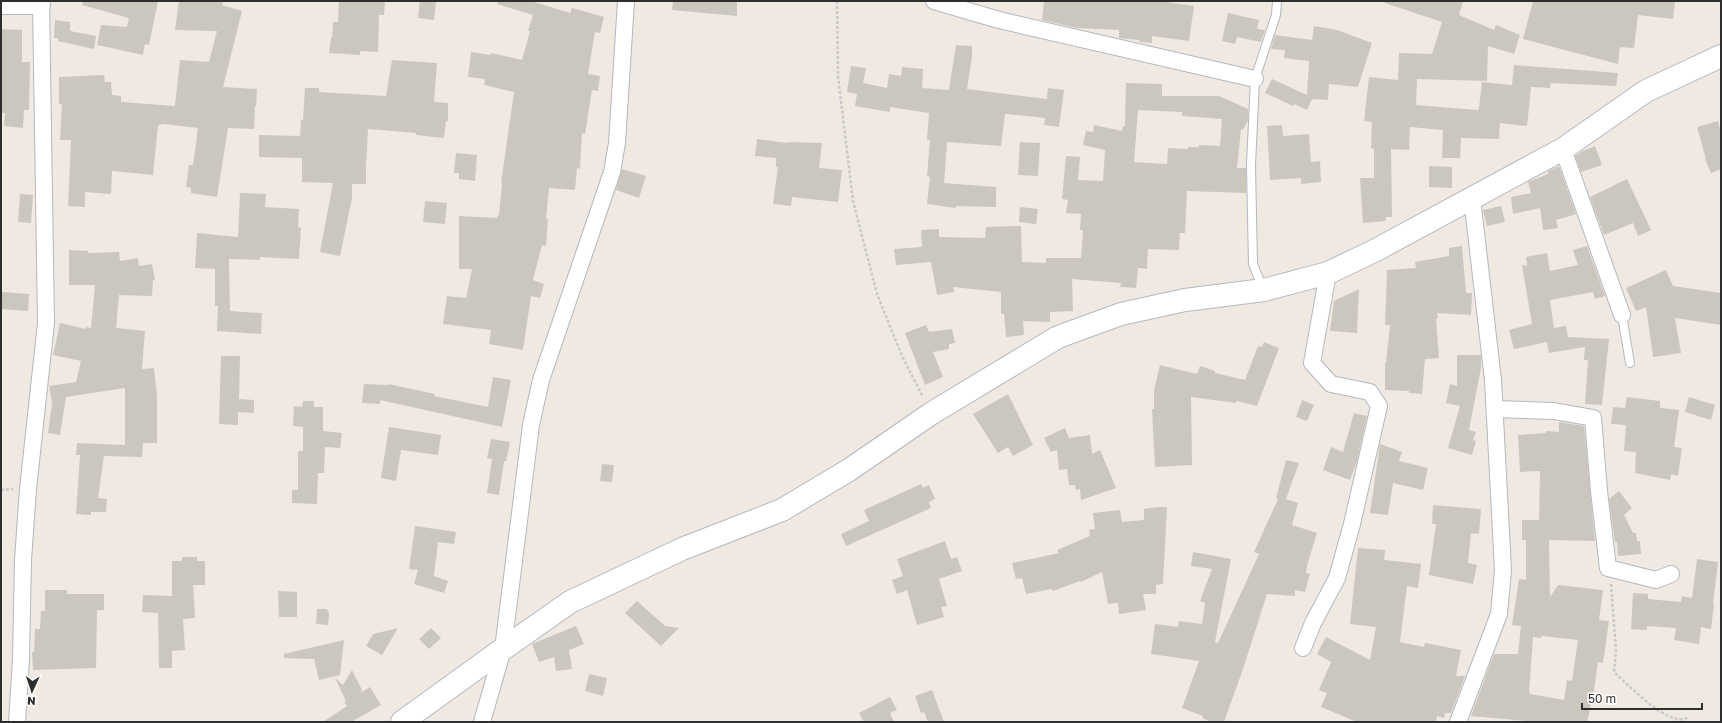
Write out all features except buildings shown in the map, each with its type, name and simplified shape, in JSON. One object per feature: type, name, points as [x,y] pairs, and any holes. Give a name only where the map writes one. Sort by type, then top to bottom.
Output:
[{"type":"street","points":[[482,722],[503,649],[531,425],[541,380],[612,172],[616,143],[626,1]]},
{"type":"street","points":[[934,1],[999,20],[1255,79]]},
{"type":"street","points":[[1,6],[41,3],[46,323],[28,488],[23,560],[21,659],[17,722]]},
{"type":"street","points":[[402,722],[570,602],[682,549],[782,510],[849,470],[932,413],[1058,337],[1121,314],[1185,300],[1264,290],[1328,273],[1376,250],[1563,149],[1646,91],[1721,56]]},
{"type":"street","points":[[1563,149],[1622,315]]},
{"type":"street","points":[[1458,722],[1498,614],[1503,570],[1493,380],[1472,198]]},
{"type":"street","points":[[1303,648],[1313,623],[1337,578],[1352,524],[1379,406],[1370,392],[1330,384],[1312,363],[1328,273]]},
{"type":"street","points":[[1494,409],[1554,411],[1593,418],[1599,491],[1608,568],[1656,580],[1671,574]]},
{"type":"lane","points":[[1264,290],[1253,264],[1251,165],[1255,79],[1276,15],[1277,1]]},
{"type":"lane","points":[[1622,315],[1630,363]]},
{"type":"path","points":[[837,1],[838,76],[853,201],[877,294],[902,356],[932,413]]},
{"type":"path","points":[[1608,568],[1616,651],[1614,672],[1642,697],[1662,712],[1676,719],[1689,718]]}]
